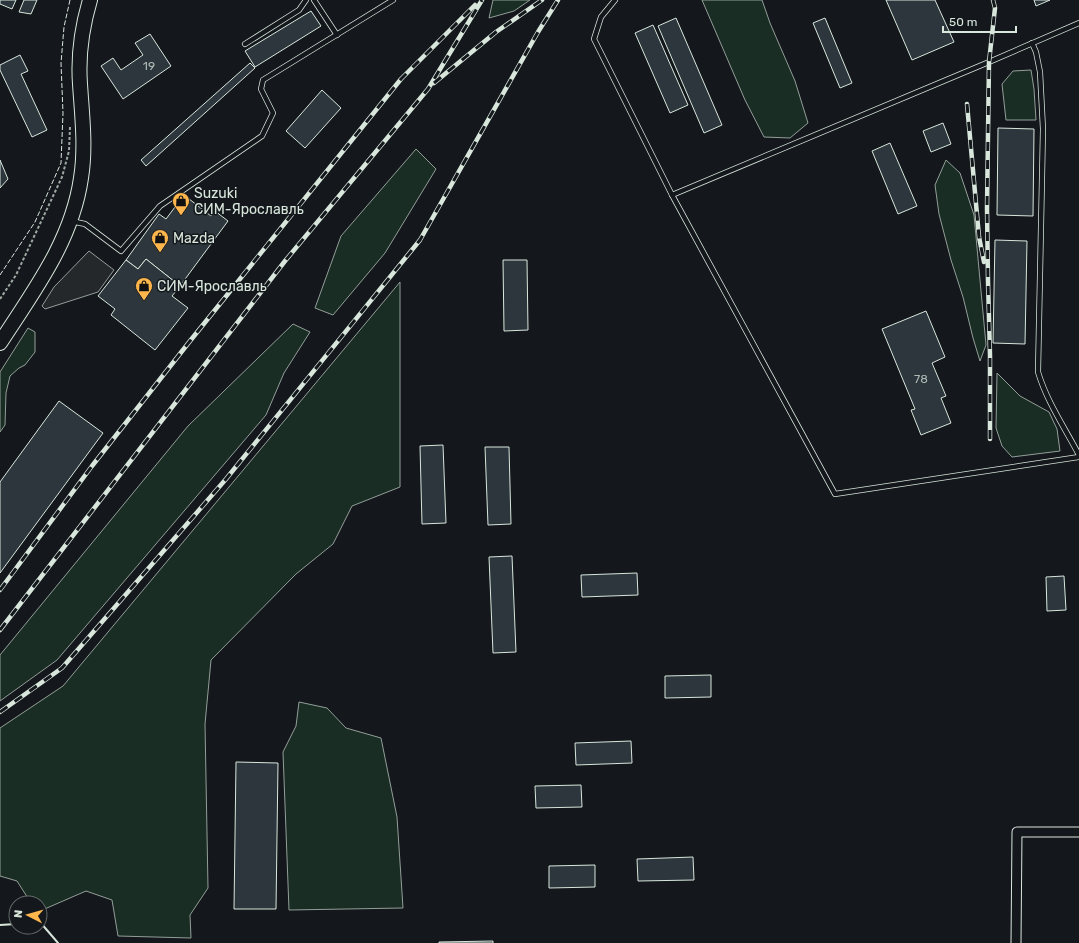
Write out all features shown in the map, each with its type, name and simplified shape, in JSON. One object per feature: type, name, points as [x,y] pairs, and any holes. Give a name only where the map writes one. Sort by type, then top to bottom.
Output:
[{"type":"main road","points":[[0,343],[46,272],[71,221],[82,178],[84,129],[80,82],[81,49],[86,12],[90,0]]},
{"type":"street","points":[[1016,943],[1017,832],[1079,832]]},
{"type":"lane","points":[[245,44],[299,10],[306,0]]},
{"type":"lane","points":[[314,0],[337,35]]},
{"type":"lane","points":[[71,221],[85,224],[121,251],[160,206],[262,136],[273,113],[260,89],[263,80],[392,0]]},
{"type":"lane","points":[[615,0],[601,17],[594,39],[672,195],[835,494],[1079,456],[1049,400],[1041,383],[1038,372],[1043,130],[1040,72],[1036,52],[1032,43]]},
{"type":"lane","points":[[672,195],[1079,23]]},
{"type":"path","points":[[0,299],[16,275],[62,177],[70,151],[70,120]]},
{"type":"green space","points":[[493,0],[530,0],[514,11],[489,18]]},
{"type":"green space","points":[[702,0],[762,0],[770,23],[795,81],[808,123],[790,138],[764,137],[745,100]]},
{"type":"green space","points":[[1031,70],[1036,120],[1006,120],[1002,84],[1013,71]]},
{"type":"green space","points":[[416,149],[436,169],[385,253],[333,315],[315,308],[341,236]]},
{"type":"green space","points":[[946,160],[960,173],[974,215],[986,345],[980,361],[939,214],[935,185]]},
{"type":"green space","points":[[400,282],[400,487],[352,506],[333,544],[296,574],[211,660],[205,724],[208,888],[190,915],[191,938],[118,936],[112,900],[86,891],[48,908],[48,895],[26,895],[17,881],[0,876],[0,728],[63,686]]},
{"type":"green space","points":[[293,324],[310,332],[284,373],[266,415],[57,660],[0,701],[0,655],[188,426]]},
{"type":"green space","points":[[28,328],[35,332],[35,352],[25,365],[10,376],[6,393],[5,425],[0,432],[0,372]]},
{"type":"green space","points":[[997,373],[1020,396],[1049,412],[1057,429],[1060,451],[1012,457],[1002,446],[996,428]]},
{"type":"green space","points":[[299,702],[327,708],[346,728],[381,738],[397,817],[403,908],[289,910],[283,752],[296,726]]},
{"type":"shaded area","points":[[89,251],[114,270],[98,292],[45,309],[42,306],[54,287]]},
{"type":"building","points":[[0,0],[16,0],[12,9],[0,4]]},
{"type":"building","points":[[24,0],[37,0],[31,14],[19,12]]},
{"type":"building","points":[[886,0],[935,0],[954,42],[912,60]]},
{"type":"building","points":[[1034,0],[1050,0],[1036,6]]},
{"type":"building","points":[[311,11],[321,26],[255,67],[245,51]]},
{"type":"building","points":[[676,18],[722,125],[704,133],[658,26]]},
{"type":"building","points":[[825,18],[852,83],[840,88],[813,23]]},
{"type":"building","points":[[653,25],[688,105],[670,113],[635,33]]},
{"type":"building","points":[[150,34],[171,66],[123,99],[101,66],[113,58],[121,70],[143,55],[135,43]]},
{"type":"building","points":[[20,55],[28,71],[21,74],[47,130],[32,137],[0,70],[0,65]]},
{"type":"building","points":[[250,63],[255,68],[146,166],[141,160]]},
{"type":"building","points":[[322,90],[341,108],[305,148],[286,131]]},
{"type":"building","points":[[943,123],[951,144],[931,152],[923,131]]},
{"type":"building","points":[[998,128],[1034,129],[1033,216],[997,215]]},
{"type":"building","points":[[890,143],[917,206],[898,214],[872,151]]},
{"type":"building","points":[[0,160],[8,179],[0,188]]},
{"type":"building","points":[[184,195],[211,216],[215,211],[228,221],[180,286],[146,259],[138,269],[126,260],[159,214],[166,219]]},
{"type":"building","points":[[995,240],[1027,241],[1025,344],[993,343]]},
{"type":"building","points":[[146,259],[180,286],[172,296],[188,308],[155,350],[111,315],[115,309],[98,296],[126,260],[138,269]]},
{"type":"building","points":[[503,260],[527,260],[528,330],[504,331]]},
{"type":"building","points":[[926,311],[945,357],[932,363],[946,396],[941,398],[951,423],[921,435],[911,410],[915,409],[882,329]]},
{"type":"building","points":[[59,401],[103,433],[0,573],[0,482]]},
{"type":"building","points":[[443,445],[446,523],[422,524],[420,446]]},
{"type":"building","points":[[485,447],[509,447],[511,524],[488,525]]},
{"type":"building","points":[[512,556],[516,652],[493,653],[489,557]]},
{"type":"building","points":[[637,573],[638,595],[582,597],[581,575]]},
{"type":"building","points":[[1064,576],[1066,610],[1047,611],[1046,577]]},
{"type":"building","points":[[711,675],[711,697],[665,698],[665,676]]},
{"type":"building","points":[[631,741],[632,763],[576,765],[575,743]]},
{"type":"building","points":[[236,762],[278,763],[276,909],[234,909]]},
{"type":"building","points":[[581,785],[582,807],[536,808],[535,786]]},
{"type":"building","points":[[693,857],[694,880],[638,881],[637,859]]},
{"type":"building","points":[[595,865],[595,887],[549,888],[549,866]]},
{"type":"building","points":[[493,941],[493,943],[439,943],[439,942]]},
{"type":"railway","points":[[0,630],[285,261],[428,89],[482,0]]},
{"type":"railway","points":[[434,83],[496,32],[542,0]]},
{"type":"railway","points":[[0,712],[62,668],[226,479],[420,240],[538,32],[558,0]]},
{"type":"railway","points":[[990,439],[987,208],[989,62],[995,8],[993,0]]},
{"type":"railway","points":[[0,590],[92,466],[190,341],[401,79],[475,5]]},
{"type":"railway","points":[[967,104],[979,237],[984,262]]},
{"type":"fence","points":[[0,275],[35,222],[61,163],[63,113],[61,63],[64,27],[70,0]]},
{"type":"wall","points":[[0,925],[8,924]]},
{"type":"wall","points":[[48,931],[58,943]]},
{"type":"place","name":"Suzuki СИМ-Ярославль","points":[[181,216]]},
{"type":"place","name":"Mazda","points":[[160,253]]},
{"type":"place","name":"СИМ-Ярославль","points":[[144,301]]}]
